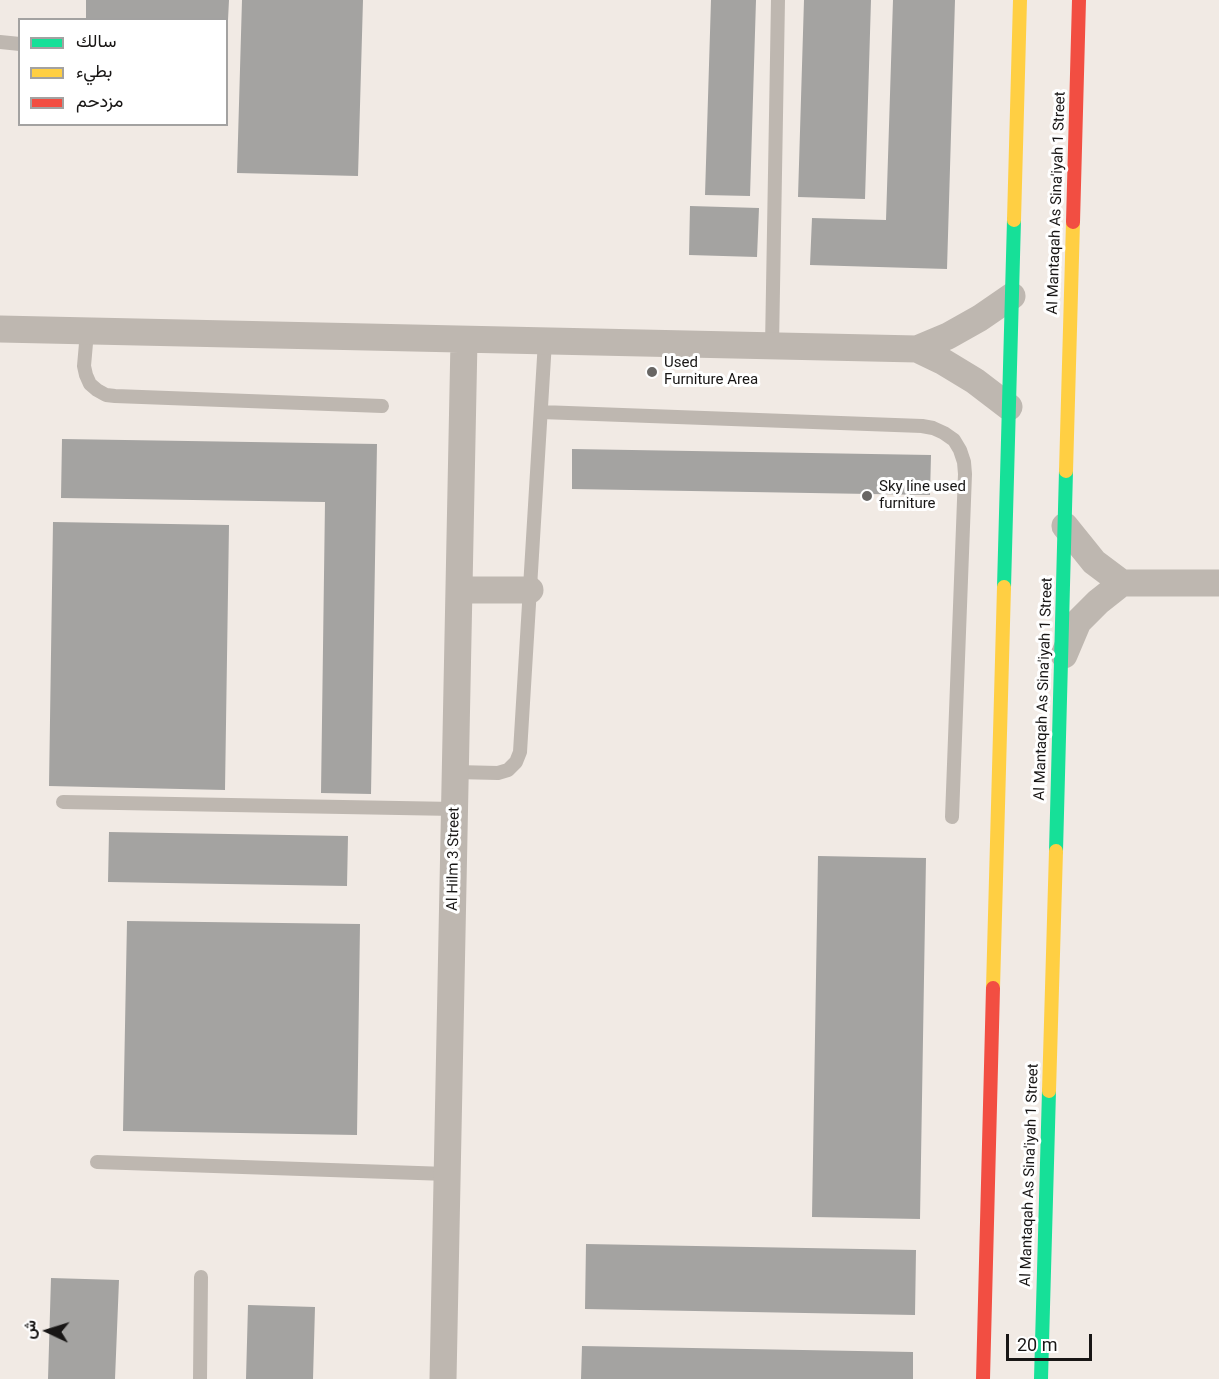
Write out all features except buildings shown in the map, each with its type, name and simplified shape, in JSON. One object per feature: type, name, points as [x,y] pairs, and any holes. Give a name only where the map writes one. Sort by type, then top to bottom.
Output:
[{"type":"street","points":[[983,1379],[1020,0]]},
{"type":"street","name":"Al Mantaqah As Sina'iyah 1 Street","points":[[1041,1379],[1079,0]]},
{"type":"street","points":[[0,329],[917,349],[948,336],[1012,296]]},
{"type":"street","name":"Al Hilm 3 Street","points":[[443,1379],[464,340]]},
{"type":"street","points":[[917,349],[975,381],[1009,407]]},
{"type":"street","points":[[1065,526],[1094,562],[1122,583],[1219,583]]},
{"type":"street","points":[[1061,662],[1078,622],[1122,583]]},
{"type":"street","points":[[459,590],[530,590]]},
{"type":"lane","points":[[772,346],[778,0]]},
{"type":"lane","points":[[0,42],[18,44]]},
{"type":"lane","points":[[87,332],[84,366],[86,375],[90,384],[106,394],[382,406]]},
{"type":"lane","points":[[456,772],[498,773],[508,770],[516,762],[520,752],[545,342]]},
{"type":"lane","points":[[542,412],[922,426],[939,430],[954,440],[964,462],[965,474],[952,818]]},
{"type":"lane","points":[[63,802],[455,809]]},
{"type":"lane","points":[[97,1162],[447,1174]]},
{"type":"lane","points":[[200,1379],[201,1277]]},
{"type":"shaded area","points":[[0,0],[1219,0],[1219,1379],[0,1379]]},
{"type":"traffic: fast","points":[[1004,587],[1014,220]]},
{"type":"traffic: fast","points":[[1056,851],[1066,471]]},
{"type":"traffic: fast","points":[[1041,1379],[1049,1091]]},
{"type":"traffic: slow","points":[[1014,220],[1020,0]]},
{"type":"traffic: slow","points":[[1066,471],[1073,222]]},
{"type":"traffic: slow","points":[[993,988],[1004,587]]},
{"type":"traffic: slow","points":[[1049,1091],[1056,851]]},
{"type":"traffic: jam","points":[[1073,222],[1079,0]]},
{"type":"traffic: jam","points":[[983,1379],[993,988]]},
{"type":"place","name":"Used Furniture Area","points":[[652,372]]},
{"type":"place","name":"Sky line used furniture","points":[[867,496]]}]
